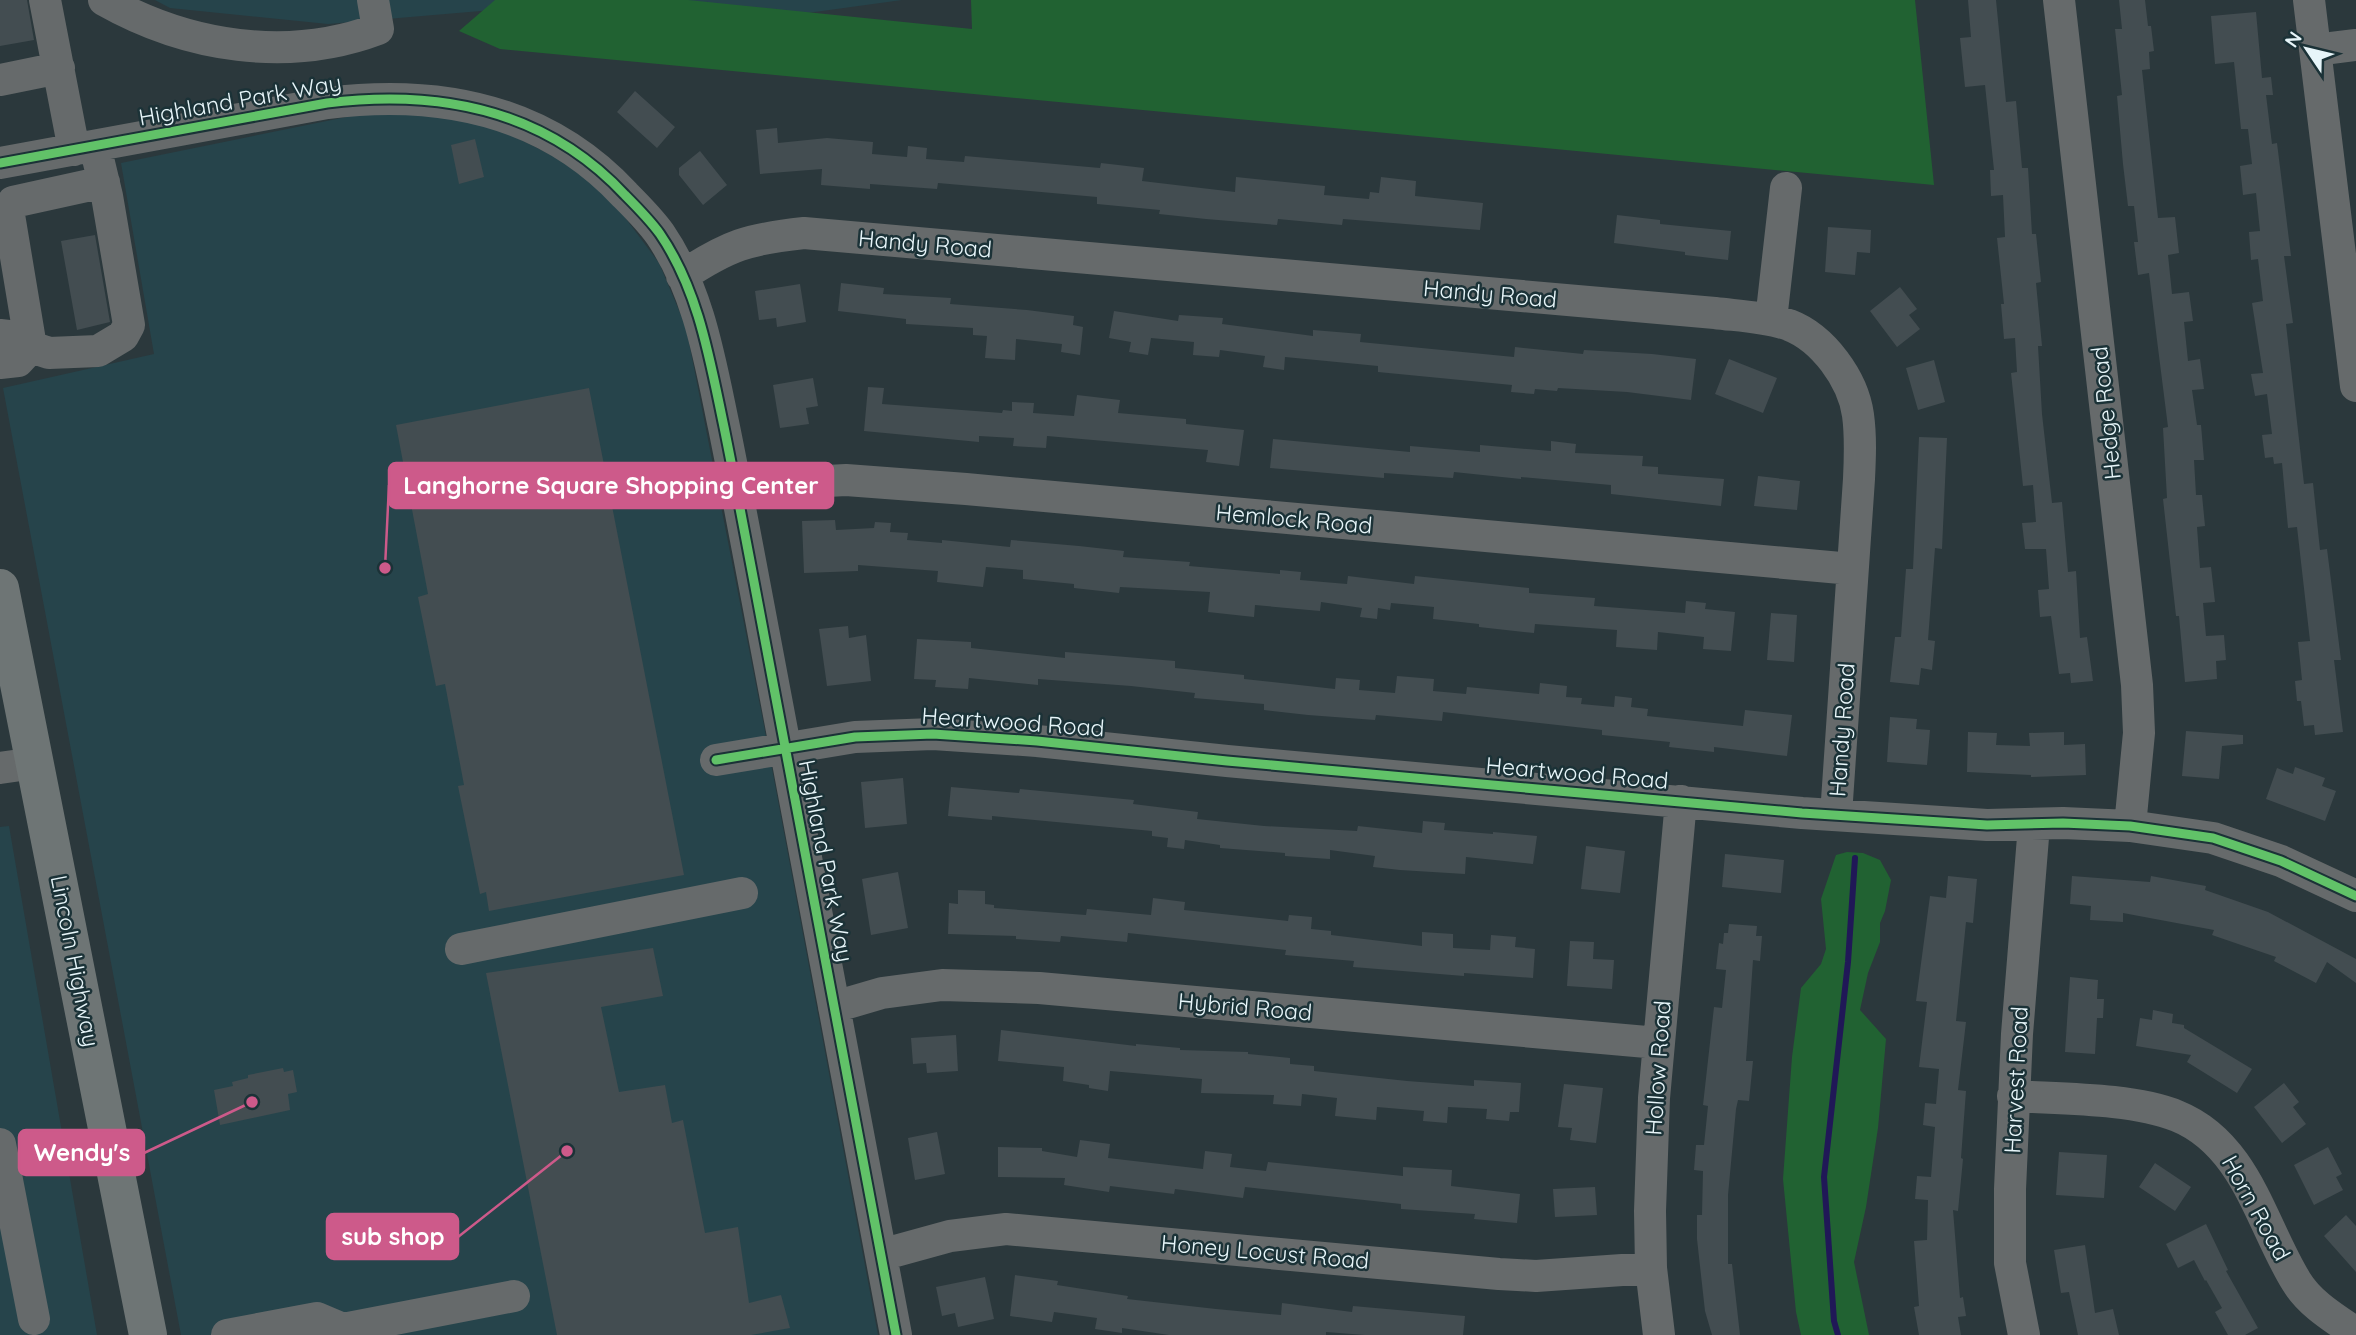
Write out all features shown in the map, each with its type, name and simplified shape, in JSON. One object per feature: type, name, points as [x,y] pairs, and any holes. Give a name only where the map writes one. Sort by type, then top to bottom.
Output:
[{"type":"main road","name":"Lincoln Highway","points":[[0,588],[17,766],[148,1335]]},
{"type":"street","points":[[0,335],[17,337],[31,347],[49,353],[98,351],[123,337],[129,326],[105,189],[84,148],[59,68],[45,0]]},
{"type":"street","points":[[104,0],[153,25],[181,34],[235,44],[304,47],[342,42],[379,29],[373,0]]},
{"type":"street","name":"Hedge Road","points":[[2059,0],[2137,685],[2139,733],[2130,826]]},
{"type":"street","points":[[2309,0],[2356,386]]},
{"type":"street","points":[[2315,50],[2356,45]]},
{"type":"street","points":[[0,80],[59,68]]},
{"type":"street","name":"Highland Park Way","points":[[0,163],[363,98],[401,98],[462,104],[503,115],[543,132],[604,173],[661,236],[693,300],[707,348],[737,492],[896,1335]]},
{"type":"street","points":[[1771,320],[1786,188]]},
{"type":"street","points":[[31,347],[8,209],[13,202],[105,189]]},
{"type":"street","name":"Handy Road","points":[[682,276],[732,246],[764,237],[804,233],[1715,313],[1771,320],[1790,326],[1817,342],[1832,359],[1853,393],[1861,443],[1836,815]]},
{"type":"street","points":[[0,363],[18,361],[31,347]]},
{"type":"street","name":"Hemlock Road","points":[[737,492],[790,483],[860,481],[1852,569]]},
{"type":"street","name":"Heartwood Road","points":[[716,760],[855,737],[933,733],[1037,741],[1227,761],[1836,815],[1987,825],[2130,826],[2213,838],[2353,887]]},
{"type":"street","name":"Hollow Road","points":[[1659,1335],[1651,1268],[1651,1199],[1658,1044],[1681,801]]},
{"type":"street","name":"Harvest Road","points":[[2024,1335],[2010,1263],[2013,1096],[2034,825]]},
{"type":"street","points":[[461,949],[742,892]]},
{"type":"street","name":"Hybrid Road","points":[[834,1007],[882,993],[942,985],[1039,988],[1658,1044]]},
{"type":"street","name":"Horn Road","points":[[2013,1096],[2118,1103],[2162,1111],[2198,1127],[2220,1146],[2237,1167],[2260,1206],[2296,1281],[2307,1296],[2356,1333]]},
{"type":"street","points":[[0,1143],[34,1319]]},
{"type":"street","name":"Honey Locust Road","points":[[881,1255],[950,1236],[1006,1229],[1499,1274],[1536,1276],[1651,1268]]},
{"type":"street","points":[[227,1335],[317,1318],[339,1332],[514,1296]]},
{"type":"shaded area","points":[[155,0],[902,0],[712,26],[517,8],[328,24],[170,8]]},
{"type":"shaded area","points":[[426,111],[495,127],[565,162],[612,200],[659,263],[686,327],[878,1335],[181,1335],[3,388],[154,354],[121,163],[366,113]]},
{"type":"shaded area","points":[[9,826],[97,1335],[0,1335],[0,827]]},
{"type":"green space","points":[[495,0],[688,0],[972,29],[971,0],[1915,0],[1934,185],[500,49],[459,31]]},
{"type":"green space","points":[[1847,852],[1863,853],[1880,860],[1891,880],[1880,923],[1880,942],[1868,973],[1860,1010],[1886,1039],[1878,1128],[1866,1207],[1854,1262],[1869,1335],[1801,1335],[1796,1312],[1783,1179],[1792,1057],[1801,988],[1821,964],[1826,949],[1821,899],[1836,855]]},
{"type":"building","points":[[0,0],[27,0],[34,40],[0,46]]},
{"type":"building","points":[[1968,0],[1996,0],[2006,102],[2016,101],[2022,168],[2028,168],[2032,234],[2036,234],[2041,282],[2036,283],[2042,346],[2038,346],[2052,503],[2062,502],[2068,572],[2076,571],[2080,638],[2087,637],[2093,681],[2071,683],[2070,673],[2059,674],[2051,616],[2040,617],[2038,590],[2049,589],[2046,549],[2025,549],[2022,523],[2036,522],[2033,485],[2023,486],[2011,373],[2017,372],[2015,338],[2004,339],[2001,304],[2004,304],[1997,238],[2005,237],[2003,195],[1991,196],[1990,170],[1994,170],[1985,85],[1965,87],[1960,38],[1971,37]]},
{"type":"building","points":[[2119,0],[2145,0],[2148,26],[2151,26],[2154,51],[2149,52],[2150,69],[2142,70],[2158,218],[2175,217],[2179,253],[2168,255],[2172,294],[2189,292],[2193,321],[2184,322],[2188,361],[2200,359],[2204,389],[2192,390],[2197,425],[2201,425],[2204,460],[2194,460],[2196,495],[2202,495],[2205,526],[2197,527],[2200,568],[2211,567],[2215,602],[2203,603],[2206,636],[2224,635],[2226,660],[2216,661],[2217,679],[2185,682],[2163,499],[2167,498],[2163,428],[2168,427],[2149,273],[2138,275],[2134,206],[2128,206],[2123,164],[2117,96],[2122,95],[2115,29],[2122,29]]},
{"type":"building","points":[[2256,12],[2262,78],[2271,77],[2273,95],[2266,95],[2272,144],[2277,143],[2291,256],[2284,256],[2293,323],[2286,324],[2304,484],[2313,483],[2320,550],[2327,549],[2341,660],[2334,660],[2343,732],[2315,735],[2314,725],[2304,726],[2295,681],[2302,680],[2298,642],[2310,641],[2297,527],[2288,528],[2282,463],[2274,464],[2273,457],[2265,458],[2262,435],[2272,434],[2267,394],[2255,396],[2251,374],[2263,373],[2252,303],[2263,301],[2258,259],[2251,260],[2249,232],[2260,231],[2256,193],[2243,195],[2240,166],[2252,164],[2248,129],[2241,129],[2234,62],[2215,64],[2211,16]]},
{"type":"building","points":[[635,91],[675,127],[657,148],[617,112]]},
{"type":"building","points":[[777,128],[778,143],[827,138],[873,142],[872,154],[907,157],[908,146],[927,148],[926,159],[964,162],[965,156],[1100,168],[1101,163],[1144,168],[1142,181],[1235,192],[1236,177],[1325,186],[1324,195],[1369,199],[1370,192],[1379,193],[1381,177],[1416,181],[1415,196],[1483,203],[1480,230],[1343,219],[1342,225],[1278,219],[1277,225],[1206,219],[1159,214],[1160,210],[1097,204],[1097,197],[938,183],[937,189],[870,184],[870,189],[821,185],[822,169],[760,174],[756,130]]},
{"type":"building","points":[[475,139],[484,177],[459,184],[451,145]]},
{"type":"building","points":[[700,151],[727,185],[703,205],[679,175],[679,168]]},
{"type":"building","points":[[1617,215],[1660,220],[1660,224],[1731,231],[1728,260],[1614,243]]},
{"type":"building","points":[[1828,227],[1871,230],[1870,253],[1857,252],[1855,275],[1825,272]]},
{"type":"building","points":[[95,235],[110,322],[77,330],[61,241]]},
{"type":"building","points":[[841,283],[884,288],[883,294],[951,298],[950,304],[1074,316],[1073,325],[1083,327],[1080,355],[1061,352],[1062,344],[1016,339],[1015,360],[985,358],[987,336],[973,335],[973,328],[906,324],[906,319],[838,311]]},
{"type":"building","points":[[800,284],[806,322],[777,327],[776,318],[759,320],[755,291]]},
{"type":"building","points":[[1900,287],[1917,309],[1909,315],[1920,329],[1897,347],[1870,311]]},
{"type":"building","points":[[1114,311],[1178,321],[1179,315],[1223,318],[1222,324],[1313,336],[1313,330],[1361,334],[1360,342],[1514,357],[1515,347],[1583,354],[1584,350],[1696,359],[1691,400],[1627,392],[1558,388],[1557,391],[1535,389],[1534,394],[1511,392],[1512,385],[1378,372],[1378,366],[1285,357],[1284,370],[1263,367],[1265,356],[1220,350],[1219,357],[1193,355],[1194,342],[1151,338],[1148,355],[1129,352],[1131,342],[1109,338]]},
{"type":"building","points":[[1729,359],[1777,378],[1763,413],[1715,394]]},
{"type":"building","points":[[1934,360],[1945,402],[1918,410],[1906,368]]},
{"type":"building","points":[[813,378],[818,406],[806,408],[809,424],[780,428],[773,385]]},
{"type":"building","points":[[868,387],[884,388],[882,404],[1002,413],[1003,410],[1012,411],[1012,402],[1034,403],[1033,413],[1074,416],[1077,395],[1120,400],[1118,413],[1186,419],[1186,424],[1244,430],[1239,466],[1206,462],[1208,450],[1047,436],[1046,448],[1013,446],[1014,438],[979,436],[979,442],[864,431]]},
{"type":"building","points":[[589,388],[684,875],[489,911],[486,892],[480,894],[458,786],[464,785],[445,684],[436,686],[418,597],[428,594],[396,425]]},
{"type":"building","points":[[1919,437],[1947,438],[1942,549],[1935,548],[1928,640],[1935,641],[1932,670],[1921,668],[1919,685],[1890,682],[1895,637],[1901,637],[1906,569],[1913,569]]},
{"type":"building","points":[[1273,439],[1410,452],[1410,446],[1480,452],[1480,445],[1551,451],[1551,441],[1576,444],[1575,453],[1643,456],[1642,466],[1658,467],[1658,474],[1724,479],[1721,506],[1611,494],[1611,485],[1521,477],[1454,472],[1453,478],[1384,473],[1384,478],[1270,468]]},
{"type":"building","points":[[1758,476],[1800,481],[1797,510],[1754,506]]},
{"type":"building","points":[[835,520],[836,530],[874,528],[875,522],[891,523],[890,532],[908,533],[907,540],[942,543],[942,540],[1010,547],[1011,540],[1079,546],[1124,551],[1123,557],[1190,562],[1189,566],[1280,574],[1280,570],[1301,572],[1300,580],[1347,584],[1348,576],[1414,584],[1415,576],[1529,588],[1529,593],[1595,598],[1594,606],[1685,613],[1686,601],[1706,603],[1705,609],[1735,612],[1731,651],[1703,649],[1704,637],[1658,632],[1657,650],[1616,647],[1617,630],[1535,624],[1534,633],[1479,627],[1479,624],[1433,619],[1434,607],[1391,603],[1390,610],[1378,608],[1377,619],[1360,617],[1362,608],[1321,602],[1320,611],[1255,605],[1254,617],[1208,612],[1210,592],[1120,587],[1119,593],[1074,588],[1074,584],[1023,579],[1023,570],[986,567],[983,587],[937,582],[938,571],[858,565],[858,571],[804,573],[802,521]]},
{"type":"building","points":[[1771,613],[1797,615],[1794,662],[1767,660]]},
{"type":"building","points":[[848,626],[849,638],[866,635],[871,681],[827,686],[819,629]]},
{"type":"building","points":[[917,639],[971,642],[971,648],[1065,658],[1065,652],[1175,661],[1175,668],[1335,689],[1336,678],[1360,680],[1359,690],[1395,693],[1397,676],[1434,679],[1433,691],[1466,694],[1467,687],[1539,694],[1540,683],[1567,686],[1566,697],[1582,698],[1581,704],[1614,707],[1615,696],[1632,698],[1631,707],[1648,709],[1647,716],[1743,726],[1745,710],[1792,715],[1787,756],[1714,747],[1714,752],[1669,747],[1670,742],[1602,735],[1602,730],[1443,712],[1442,721],[1376,715],[1375,720],[1308,715],[1264,710],[1264,704],[1194,698],[1195,693],[1131,686],[1038,679],[1038,685],[969,678],[968,689],[935,687],[936,680],[914,679]]},
{"type":"building","points":[[1890,717],[1917,719],[1916,729],[1930,730],[1927,765],[1887,762]]},
{"type":"building","points":[[2186,731],[2243,735],[2243,744],[2222,746],[2219,779],[2182,776]]},
{"type":"building","points":[[1968,732],[1997,733],[1996,745],[2030,746],[2029,733],[2064,732],[2064,745],[2085,744],[2086,775],[2031,777],[1967,772]]},
{"type":"building","points":[[2295,767],[2325,778],[2322,786],[2336,791],[2325,821],[2266,799],[2277,768],[2293,774]]},
{"type":"building","points":[[903,778],[907,824],[865,828],[861,782]]},
{"type":"building","points":[[951,787],[1019,793],[1020,789],[1134,800],[1133,804],[1198,812],[1197,819],[1264,826],[1357,831],[1358,826],[1422,833],[1423,821],[1445,823],[1444,830],[1537,836],[1533,864],[1466,857],[1465,874],[1400,870],[1373,867],[1375,856],[1330,850],[1330,859],[1285,856],[1285,853],[1220,848],[1220,845],[1185,840],[1184,849],[1167,847],[1168,838],[1152,836],[1152,831],[992,816],[992,820],[948,816]]},
{"type":"building","points":[[1586,846],[1625,851],[1620,893],[1581,889]]},
{"type":"building","points":[[1725,854],[1784,860],[1781,893],[1722,887]]},
{"type":"building","points":[[898,872],[908,928],[871,935],[862,879]]},
{"type":"building","points":[[1948,876],[1977,879],[1973,923],[1966,922],[1956,1021],[1966,1022],[1958,1090],[1966,1091],[1963,1159],[1958,1211],[1953,1210],[1960,1298],[1963,1297],[1966,1316],[1958,1317],[1961,1335],[1919,1335],[1914,1307],[1919,1306],[1914,1241],[1927,1240],[1928,1200],[1915,1199],[1917,1176],[1931,1177],[1935,1127],[1923,1125],[1925,1103],[1936,1104],[1939,1069],[1919,1067],[1927,1002],[1916,1001],[1930,896],[1946,898]]},
{"type":"building","points":[[2072,876],[2150,882],[2151,876],[2206,886],[2205,890],[2268,912],[2356,959],[2356,983],[2327,962],[2316,983],[2274,961],[2276,957],[2212,935],[2214,930],[2123,913],[2123,922],[2090,920],[2091,906],[2070,904]]},
{"type":"building","points":[[958,890],[985,891],[985,904],[994,905],[994,908],[1086,915],[1087,909],[1151,915],[1153,898],[1185,902],[1184,910],[1288,921],[1289,915],[1312,917],[1311,929],[1331,931],[1331,935],[1422,946],[1422,932],[1453,934],[1453,948],[1490,950],[1491,935],[1516,937],[1515,947],[1535,949],[1533,978],[1464,973],[1464,976],[1353,967],[1354,961],[1285,955],[1286,950],[1128,933],[1127,942],[1061,936],[1060,942],[1016,939],[1016,936],[948,934],[949,903],[958,904]]},
{"type":"building","points":[[1729,924],[1757,926],[1756,936],[1762,936],[1760,961],[1753,960],[1746,1061],[1753,1061],[1749,1101],[1738,1100],[1728,1195],[1728,1264],[1732,1264],[1740,1335],[1712,1335],[1705,1311],[1697,1239],[1697,1215],[1702,1215],[1703,1171],[1694,1170],[1696,1145],[1704,1145],[1708,1106],[1703,1105],[1714,1007],[1722,1008],[1726,970],[1716,969],[1719,943],[1723,944],[1724,933],[1728,933]]},
{"type":"building","points":[[1570,941],[1594,942],[1593,959],[1614,960],[1612,989],[1567,986]]},
{"type":"building","points":[[653,948],[663,996],[601,1007],[619,1092],[665,1085],[672,1123],[683,1120],[705,1233],[738,1227],[749,1303],[781,1295],[790,1328],[751,1335],[557,1335],[486,973]]},
{"type":"building","points":[[2070,977],[2098,980],[2097,999],[2104,999],[2103,1018],[2097,1018],[2095,1054],[2065,1052]]},
{"type":"building","points":[[2153,1010],[2173,1014],[2172,1023],[2184,1025],[2184,1028],[2252,1069],[2237,1093],[2187,1062],[2191,1055],[2136,1046],[2140,1018],[2152,1020]]},
{"type":"building","points":[[1001,1030],[1180,1050],[1248,1052],[1290,1058],[1290,1064],[1314,1066],[1314,1071],[1407,1081],[1474,1086],[1474,1080],[1521,1083],[1519,1112],[1510,1112],[1509,1121],[1486,1119],[1487,1109],[1448,1107],[1447,1123],[1423,1121],[1424,1111],[1377,1107],[1376,1120],[1335,1116],[1337,1098],[1302,1094],[1301,1106],[1273,1104],[1274,1095],[1201,1093],[1202,1079],[1110,1071],[1108,1091],[1089,1088],[1089,1085],[1063,1081],[1064,1067],[998,1061]]},
{"type":"building","points":[[956,1035],[958,1071],[927,1073],[926,1063],[913,1064],[911,1038]]},
{"type":"building","points":[[283,1068],[284,1072],[293,1070],[297,1092],[288,1094],[290,1110],[220,1125],[214,1090],[233,1086],[232,1082],[248,1078],[248,1075]]},
{"type":"building","points":[[2284,1083],[2299,1102],[2293,1107],[2306,1124],[2282,1143],[2254,1107]]},
{"type":"building","points":[[1564,1084],[1603,1088],[1596,1143],[1570,1140],[1572,1128],[1558,1127]]},
{"type":"building","points":[[937,1132],[945,1174],[915,1180],[908,1138]]},
{"type":"building","points":[[1080,1140],[1110,1144],[1108,1158],[1203,1169],[1205,1151],[1232,1154],[1230,1167],[1266,1171],[1268,1162],[1403,1176],[1403,1167],[1452,1170],[1451,1186],[1520,1194],[1517,1223],[1474,1219],[1475,1214],[1401,1209],[1401,1204],[1245,1187],[1243,1198],[1175,1189],[1174,1194],[1110,1186],[1109,1192],[1064,1185],[1065,1178],[998,1177],[998,1147],[1042,1148],[1042,1151],[1077,1157]]},
{"type":"building","points":[[2328,1147],[2342,1174],[2336,1177],[2343,1190],[2314,1205],[2294,1165]]},
{"type":"building","points":[[2059,1152],[2107,1155],[2104,1198],[2056,1195]]},
{"type":"building","points":[[2155,1163],[2191,1187],[2175,1211],[2139,1187]]},
{"type":"building","points":[[1595,1187],[1597,1215],[1555,1217],[1553,1189]]},
{"type":"building","points":[[2346,1215],[2356,1226],[2356,1272],[2324,1236]]},
{"type":"building","points":[[2206,1224],[2228,1270],[2226,1271],[2258,1328],[2245,1335],[2228,1335],[2215,1312],[2222,1308],[2194,1260],[2178,1268],[2166,1244]]},
{"type":"building","points":[[2085,1245],[2095,1313],[2113,1309],[2119,1335],[2078,1335],[2069,1292],[2061,1293],[2054,1250]]},
{"type":"building","points":[[1015,1275],[1058,1281],[1057,1285],[1128,1296],[1127,1299],[1281,1315],[1282,1303],[1352,1312],[1353,1306],[1465,1316],[1463,1335],[1365,1335],[1326,1332],[1326,1335],[1169,1335],[1122,1328],[1122,1333],[1095,1329],[1097,1318],[1054,1312],[1052,1322],[1010,1316]]},
{"type":"building","points":[[985,1277],[994,1319],[958,1327],[955,1313],[942,1316],[936,1287]]},
{"type":"waterway","points":[[1838,1335],[1834,1321],[1824,1177],[1848,962],[1855,858]]},
{"type":"cycle path","points":[[0,163],[327,103],[410,99],[449,103],[488,112],[525,124],[560,142],[594,166],[656,229],[673,256],[694,303],[714,377],[896,1335]]},
{"type":"cycle path","points":[[716,760],[855,737],[933,734],[1037,741],[1227,761],[1802,813],[1987,825],[2063,823],[2130,826],[2213,838],[2281,861],[2356,896]]},
{"type":"place","name":"Langhorne Square Shopping Center","points":[[385,568]]},
{"type":"place","name":"Wendy's","points":[[252,1102]]},
{"type":"place","name":"sub shop","points":[[567,1151]]}]
